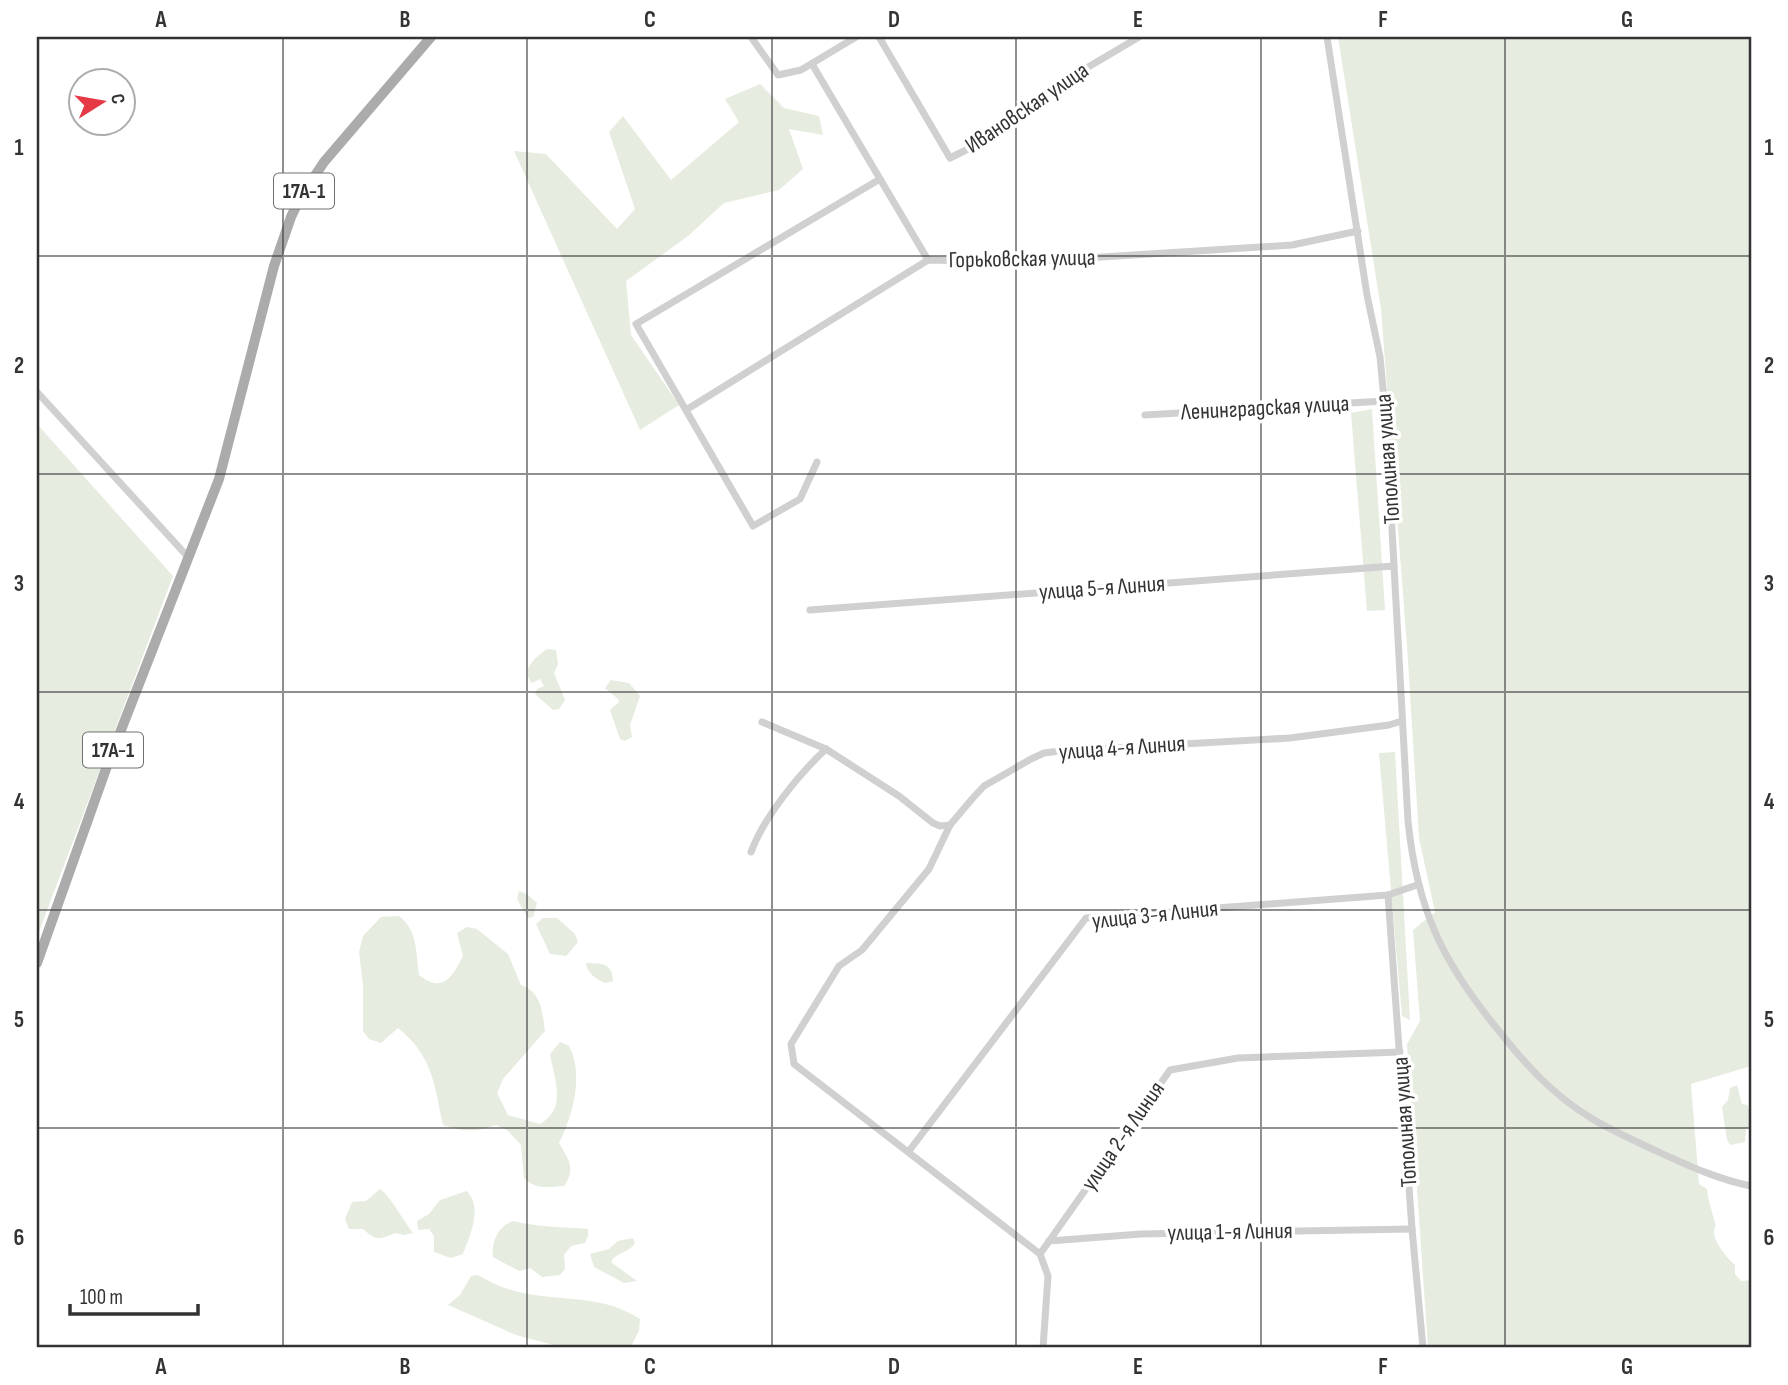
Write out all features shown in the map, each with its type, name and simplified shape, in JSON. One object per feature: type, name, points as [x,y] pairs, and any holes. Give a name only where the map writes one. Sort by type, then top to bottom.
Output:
[{"type":"main road","name":"17А-1","points":[[37,963],[107,766],[219,478],[274,265],[299,198],[324,162],[431,37]]},
{"type":"street","points":[[751,37],[778,75],[801,70],[856,37]]},
{"type":"street","name":"Ивановская улица","points":[[879,37],[950,158],[976,145],[1068,79],[1139,37]]},
{"type":"street","name":"Тополиная улица","points":[[1327,37],[1367,295],[1380,357],[1409,833],[1417,885],[1432,928],[1468,993],[1526,1066],[1542,1081],[1591,1118],[1616,1131],[1720,1179],[1751,1186]]},
{"type":"street","points":[[812,64],[928,260]]},
{"type":"street","points":[[817,462],[800,499],[753,526],[636,324],[880,179]]},
{"type":"street","name":"Горьковская улица","points":[[686,410],[928,260],[1022,262],[1292,245],[1357,231]]},
{"type":"street","points":[[37,391],[188,557]]},
{"type":"street","name":"Ленинградская улица","points":[[1145,415],[1384,401]]},
{"type":"street","name":"улица 5-я Линия","points":[[810,610],[1394,566]]},
{"type":"street","name":"улица 4-я Линия","points":[[909,1151],[794,1064],[791,1044],[839,966],[862,950],[929,869],[950,825],[984,786],[1044,753],[1290,738],[1402,721]]},
{"type":"street","points":[[762,722],[826,749],[899,796],[933,823],[940,826],[950,825]]},
{"type":"street","points":[[751,852],[756,839],[803,770],[826,749]]},
{"type":"street","name":"улица 3-я Линия","points":[[909,1151],[1086,918],[1388,895],[1417,885]]},
{"type":"street","name":"Тополиная улица","points":[[1388,895],[1423,1348]]},
{"type":"street","name":"улица 2-я Линия","points":[[1040,1254],[1170,1070],[1238,1058],[1400,1052]]},
{"type":"street","points":[[909,1151],[1040,1254],[1048,1276],[1043,1348]]},
{"type":"street","name":"улица 1-я Линия","points":[[1049,1241],[1141,1234],[1412,1229]]},
{"type":"shaded area","points":[[1338,37],[1751,37],[1751,1066],[1691,1084],[1699,1184],[1707,1189],[1716,1225],[1716,1242],[1735,1265],[1735,1274],[1741,1281],[1751,1280],[1751,1348],[1428,1348],[1407,1044],[1420,1021],[1413,930],[1435,912],[1419,838],[1381,309]]},
{"type":"shaded area","points":[[760,84],[784,108],[819,116],[823,135],[789,129],[803,169],[779,190],[724,203],[688,236],[626,281],[631,335],[679,405],[640,430],[514,151],[546,154],[617,229],[635,209],[609,132],[623,116],[671,180],[739,122],[725,99]]},
{"type":"shaded area","points":[[1372,409],[1385,610],[1367,611],[1351,413]]},
{"type":"shaded area","points":[[37,424],[173,576],[37,937]]},
{"type":"shaded area","points":[[547,649],[556,650],[558,664],[554,673],[565,700],[559,709],[553,710],[535,694],[537,689],[544,686],[540,679],[532,683],[528,673],[531,664]]},
{"type":"shaded area","points":[[611,680],[629,683],[640,696],[630,725],[632,737],[625,741],[620,739],[610,710],[619,702],[605,688]]},
{"type":"shaded area","points":[[1395,752],[1410,1020],[1402,1016],[1379,753]]},
{"type":"shaded area","points":[[519,891],[537,903],[533,917],[528,918],[517,899]]},
{"type":"shaded area","points":[[399,916],[410,928],[419,975],[427,981],[441,983],[455,971],[463,956],[457,933],[467,927],[477,929],[508,954],[521,985],[537,998],[545,1031],[503,1079],[497,1093],[508,1115],[540,1124],[549,1117],[557,1101],[550,1054],[560,1042],[569,1046],[576,1069],[576,1082],[569,1120],[559,1143],[570,1169],[564,1186],[538,1186],[528,1182],[524,1178],[521,1145],[507,1130],[496,1125],[470,1130],[443,1125],[434,1084],[419,1049],[398,1028],[381,1043],[369,1039],[363,1031],[363,985],[359,952],[363,936],[381,917]]},
{"type":"shaded area","points":[[543,918],[557,918],[575,934],[578,942],[566,956],[550,954],[536,924]]},
{"type":"shaded area","points":[[586,963],[608,967],[613,981],[605,983],[596,978],[588,970]]},
{"type":"shaded area","points":[[1737,1085],[1742,1104],[1747,1105],[1751,1114],[1751,1125],[1746,1129],[1745,1142],[1730,1145],[1722,1107],[1728,1100],[1730,1088]]},
{"type":"shaded area","points":[[380,1189],[413,1233],[395,1233],[378,1238],[363,1229],[349,1229],[345,1219],[352,1202],[366,1201]]},
{"type":"shaded area","points":[[467,1191],[472,1198],[475,1214],[463,1254],[451,1258],[434,1252],[434,1236],[429,1229],[418,1230],[417,1221],[429,1214],[440,1200]]},
{"type":"shaded area","points":[[513,1221],[588,1229],[588,1236],[585,1243],[571,1246],[564,1255],[565,1269],[560,1275],[542,1277],[530,1268],[519,1271],[493,1257],[497,1235]]},
{"type":"shaded area","points":[[633,1238],[633,1246],[615,1257],[612,1263],[637,1281],[624,1283],[594,1267],[590,1254],[609,1249],[618,1241]]},
{"type":"shaded area","points":[[478,1275],[500,1286],[525,1293],[591,1301],[624,1310],[640,1319],[639,1331],[630,1348],[565,1348],[516,1335],[448,1305],[460,1295],[471,1276]]}]
